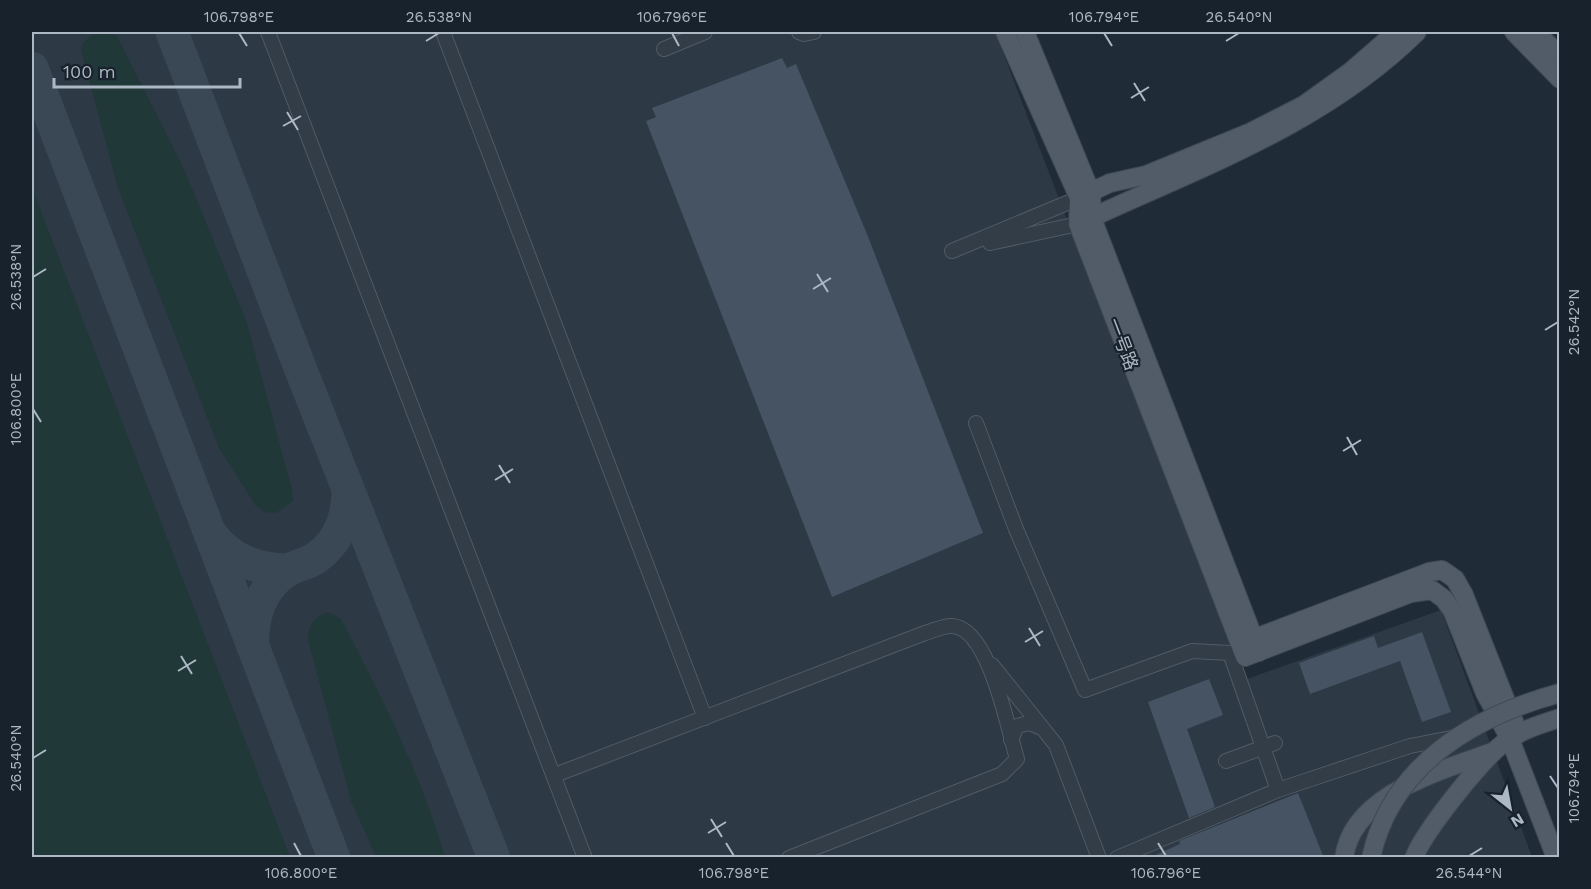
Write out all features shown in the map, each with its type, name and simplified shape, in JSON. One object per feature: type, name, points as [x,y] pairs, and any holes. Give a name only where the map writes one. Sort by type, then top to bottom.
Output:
[{"type":"main road","name":"一号路","points":[[1005,32],[1085,195]]},
{"type":"main road","name":"一号路","points":[[1025,32],[1085,195],[1085,221],[1249,648],[1411,593],[1432,590],[1444,599],[1452,610],[1485,693],[1508,741]]},
{"type":"main road","points":[[1085,195],[1110,183],[1146,176],[1251,132],[1304,105],[1350,72],[1396,32]]},
{"type":"main road","points":[[1085,221],[1280,133],[1359,83],[1417,32]]},
{"type":"main road","points":[[1514,32],[1560,79]]},
{"type":"main road","points":[[1536,32],[1560,56]]},
{"type":"main road","points":[[1373,854],[1405,783],[1426,761],[1474,726],[1557,693]]},
{"type":"main road","points":[[1344,858],[1349,834],[1360,820],[1384,800],[1418,781],[1560,718]]},
{"type":"main road","points":[[1414,858],[1429,829],[1508,741]]},
{"type":"main road","points":[[1508,741],[1556,858]]},
{"type":"street","points":[[268,32],[585,858]]},
{"type":"street","points":[[443,32],[705,718]]},
{"type":"street","points":[[664,49],[705,32]]},
{"type":"street","points":[[1085,195],[952,251],[1085,221]]},
{"type":"street","points":[[975,423],[1016,529],[1085,690],[1192,651],[1230,654],[1270,745],[1278,790]]},
{"type":"street","points":[[555,775],[925,633],[953,625],[971,634],[988,660],[1056,745],[1100,858]]},
{"type":"street","points":[[789,858],[1002,774],[1017,759],[988,660]]},
{"type":"street","points":[[1011,740],[1017,726],[1029,723],[1042,728]]},
{"type":"street","points":[[1117,858],[1278,790],[1426,741],[1470,735]]},
{"type":"street","points":[[1226,761],[1270,745]]},
{"type":"shaded area","points":[[32,32],[995,32],[1244,680],[1441,610],[1532,857],[32,857]]},
{"type":"green space","points":[[95,32],[111,32],[117,36],[184,169],[246,320],[293,493],[293,501],[276,513],[265,512],[256,506],[219,448],[118,188],[81,50],[83,43]]},
{"type":"green space","points":[[32,188],[290,857],[32,857]]},
{"type":"green space","points":[[328,612],[341,619],[385,706],[424,795],[445,857],[376,857],[351,801],[308,640],[313,622]]},
{"type":"building","points":[[782,58],[787,68],[796,64],[867,234],[983,533],[832,597],[646,121],[656,117],[652,108]]},
{"type":"building","points":[[1422,632],[1451,712],[1422,722],[1400,661],[1310,694],[1299,663],[1374,636],[1378,648]]},
{"type":"building","points":[[1209,679],[1223,715],[1187,729],[1215,807],[1189,818],[1148,702]]},
{"type":"building","points":[[1298,793],[1324,858],[1149,858],[1180,844],[1179,841]]},
{"type":"taxiway","points":[[172,32],[299,365],[494,858]]},
{"type":"taxiway","points":[[32,68],[334,858]]},
{"type":"taxiway","points":[[253,647],[256,614],[264,594],[278,578],[291,569],[313,560],[331,544],[344,519],[348,490]]},
{"type":"taxiway","points":[[211,534],[235,557],[265,568],[287,570]]}]
